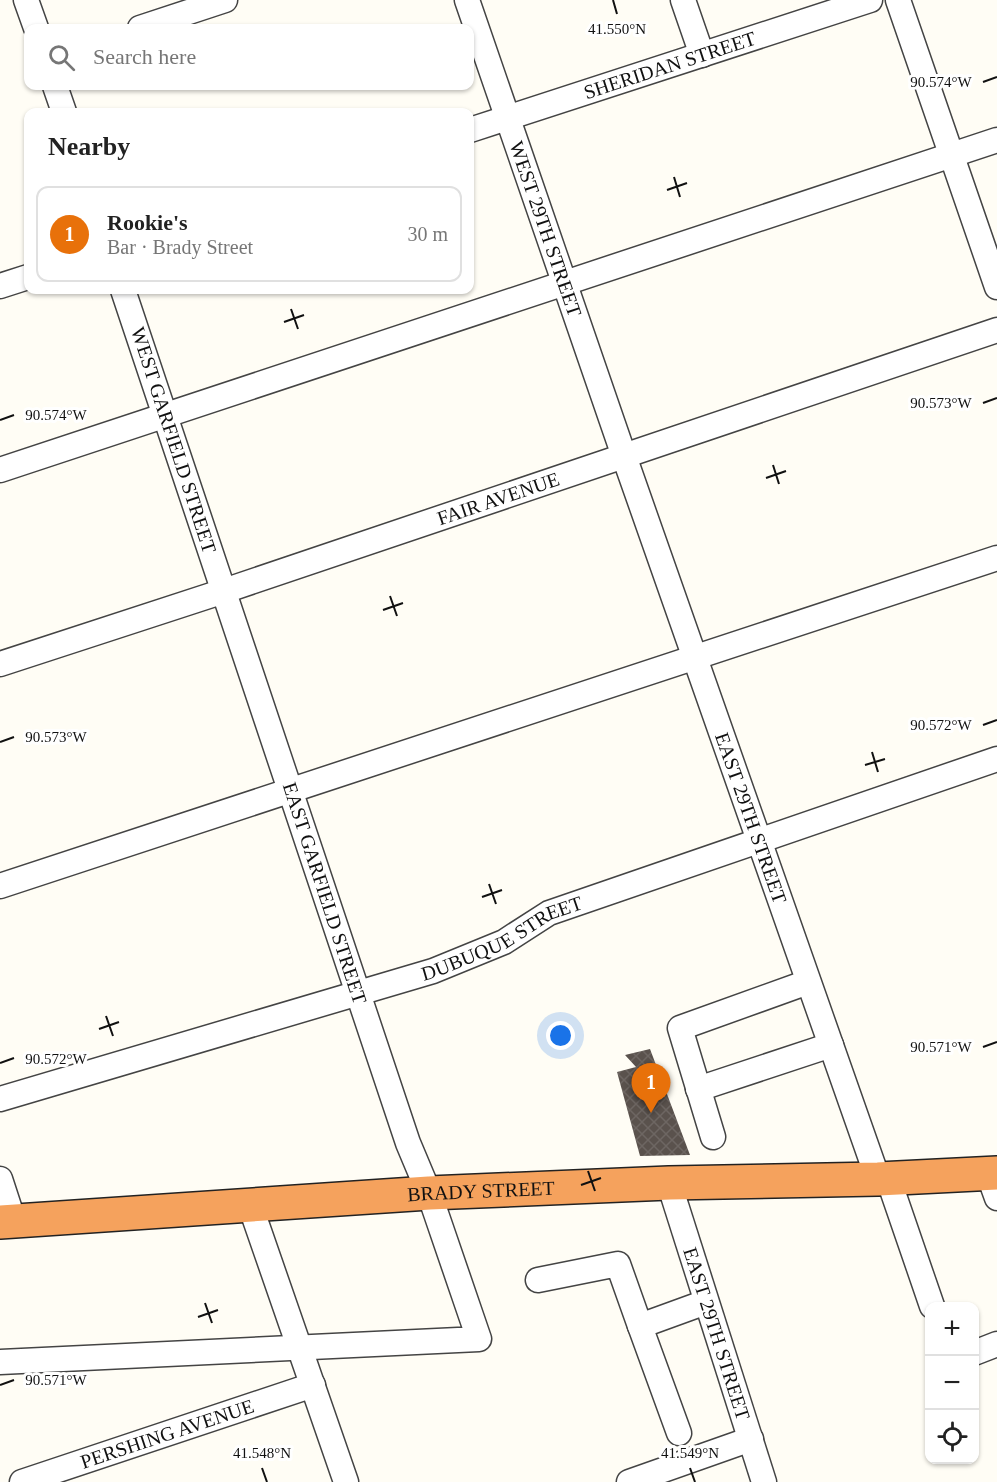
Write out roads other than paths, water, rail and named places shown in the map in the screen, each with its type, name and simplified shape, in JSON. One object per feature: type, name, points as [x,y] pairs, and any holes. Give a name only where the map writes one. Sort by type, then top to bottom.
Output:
[{"type":"highway","name":"BRADY STREET","points":[[7,1222],[429,1193],[669,1183],[883,1179],[994,1181]]},
{"type":"street","points":[[26,0],[35,24]]},
{"type":"street","points":[[152,24],[225,0]]},
{"type":"street","name":"WEST 29TH STREET","points":[[467,0],[624,456]]},
{"type":"street","points":[[683,0],[702,55]]},
{"type":"street","name":"SHERIDAN STREET","points":[[474,129],[870,0]]},
{"type":"street","points":[[898,0],[997,287]]},
{"type":"street","points":[[56,90],[63,108]]},
{"type":"street","points":[[0,470],[997,140]]},
{"type":"street","points":[[0,286],[24,278]]},
{"type":"street","name":"WEST GARFIELD STREET","points":[[124,294],[224,591]]},
{"type":"street","name":"FAIR AVENUE","points":[[0,664],[224,591],[997,330]]},
{"type":"street","name":"EAST 29TH STREET","points":[[624,456],[760,839],[808,982],[930,1302]]},
{"type":"street","points":[[0,886],[997,558]]},
{"type":"street","name":"EAST GARFIELD STREET","points":[[224,591],[408,1143],[429,1193],[479,1339],[300,1347]]},
{"type":"street","name":"DUBUQUE STREET","points":[[0,1099],[433,972],[504,942],[549,913],[997,759]]},
{"type":"street","points":[[713,1137],[680,1028],[808,982]]},
{"type":"street","points":[[698,1089],[831,1045]]},
{"type":"street","points":[[0,1179],[7,1222]]},
{"type":"street","name":"EAST 29TH STREET","points":[[669,1183],[764,1482]]},
{"type":"street","points":[[250,1205],[346,1482]]},
{"type":"street","points":[[538,1280],[618,1264],[679,1433]]},
{"type":"street","points":[[640,1326],[706,1302]]},
{"type":"street","points":[[979,1351],[997,1344]]},
{"type":"street","points":[[0,1362],[300,1347]]},
{"type":"street","name":"PERSHING AVENUE","points":[[22,1482],[313,1385]]},
{"type":"street","points":[[629,1482],[750,1439]]},
{"type":"place","name":"Rookie's","points":[[651,1113]]}]
